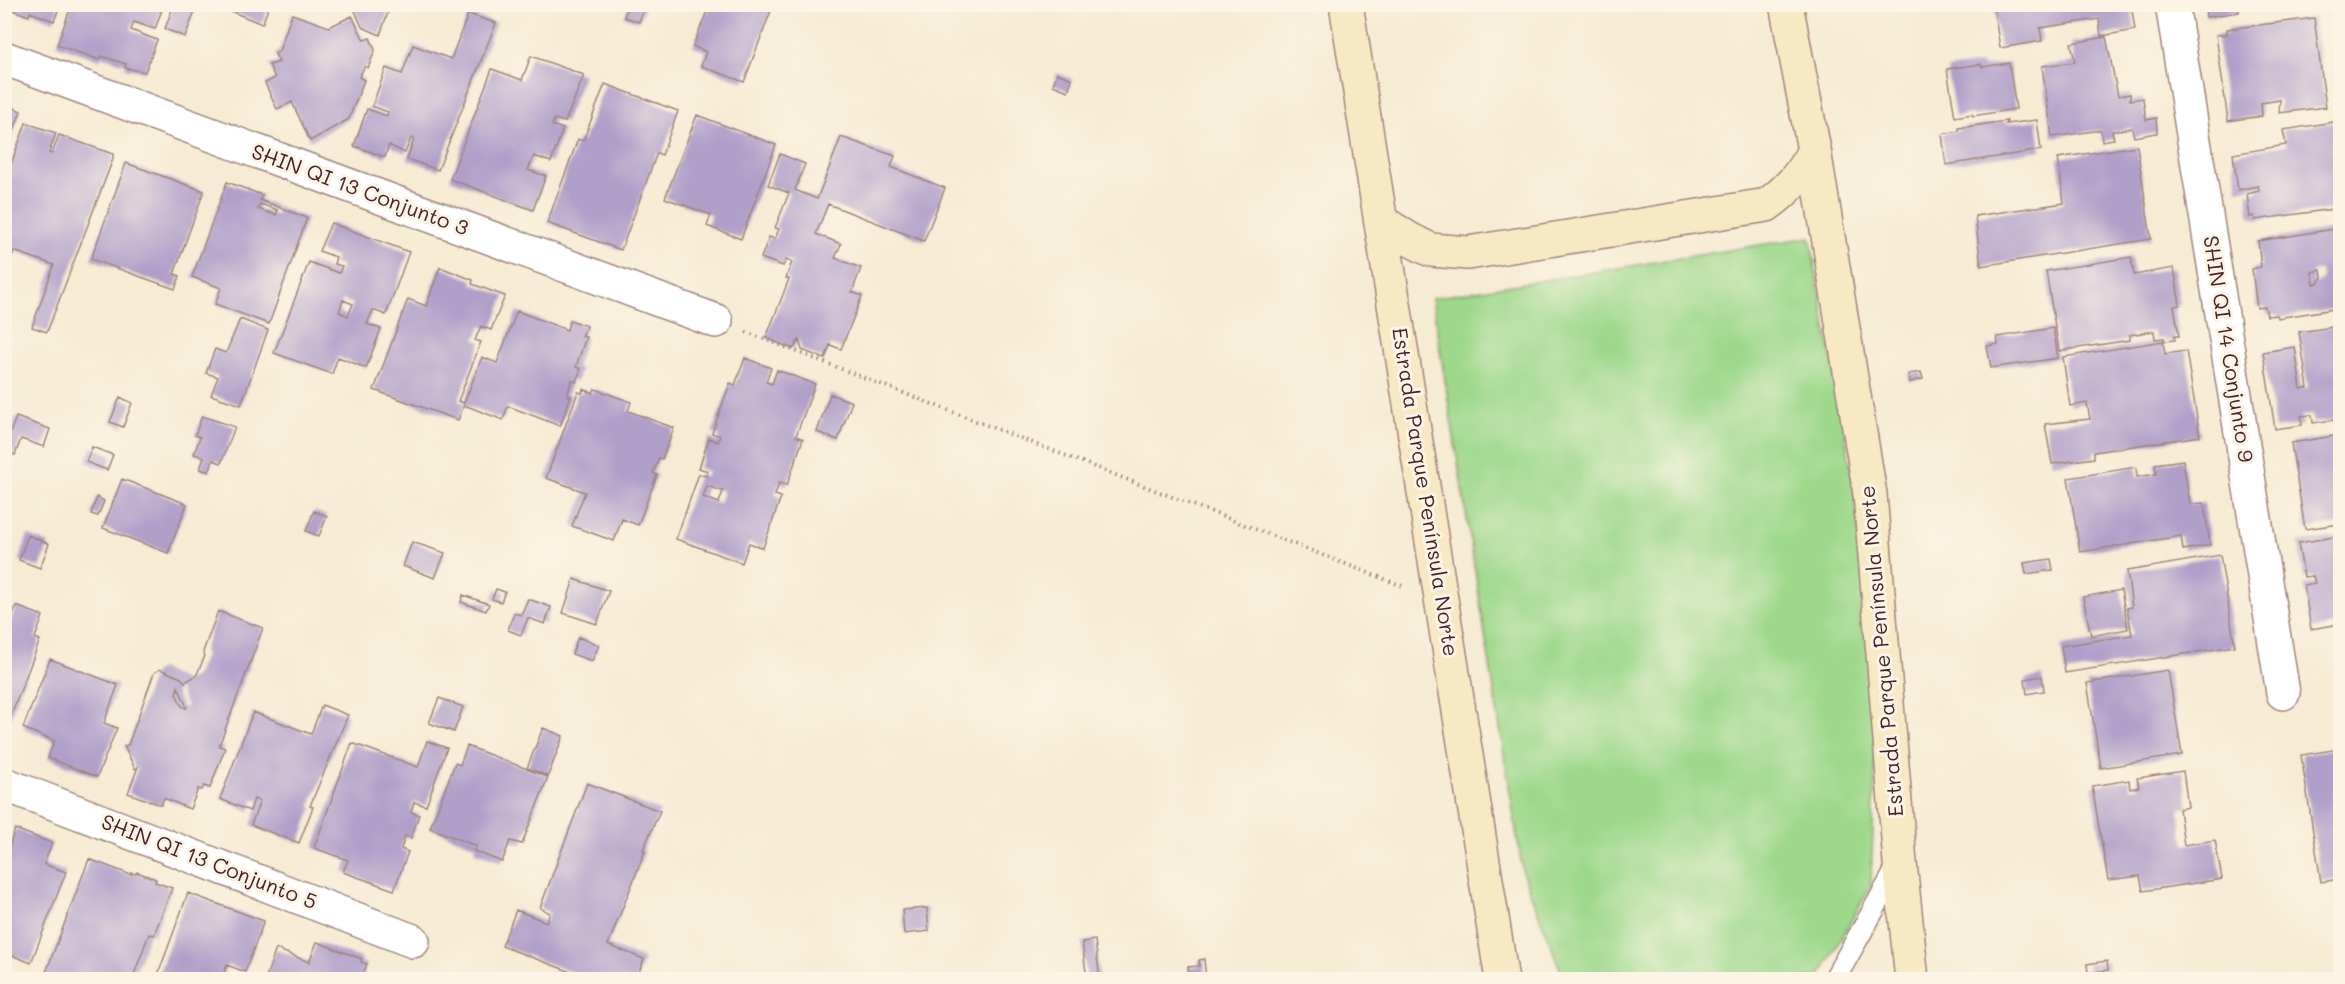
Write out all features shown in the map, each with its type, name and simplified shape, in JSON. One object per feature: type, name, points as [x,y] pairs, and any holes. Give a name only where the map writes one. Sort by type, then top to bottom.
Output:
[{"type":"main road","name":"Estrada Parque Península Norte","points":[[1346,4],[1502,980]]},
{"type":"main road","name":"Estrada Parque Península Norte","points":[[1786,4],[1814,150],[1869,494],[1912,980]]},
{"type":"main road","points":[[1382,222],[1408,239],[1431,250],[1468,253],[1767,205],[1786,192],[1802,174],[1814,150]]},
{"type":"street","name":"SHIN QI 14 Conjunto 9","points":[[2172,4],[2283,693]]},
{"type":"street","name":"SHIN QI 13 Conjunto 3","points":[[4,58],[716,321]]},
{"type":"street","name":"SHIN QI 13 Conjunto 5","points":[[4,784],[413,941]]},
{"type":"lane","points":[[1834,980],[1900,862]]},
{"type":"lane","points":[[1498,946],[1517,980]]},
{"type":"path","points":[[716,321],[1442,601]]},
{"type":"green space","points":[[1810,237],[1852,473],[1870,633],[1875,770],[1871,886],[1818,979],[1564,979],[1523,874],[1432,298]]},
{"type":"building","points":[[4,4],[53,4],[59,8],[54,21],[30,12],[29,16],[4,7]]},
{"type":"building","points":[[72,4],[164,4],[155,29],[134,22],[131,30],[157,40],[145,72],[125,68],[126,64],[101,56],[100,60],[57,45]]},
{"type":"building","points":[[174,4],[188,4],[196,8],[185,37],[165,29]]},
{"type":"building","points":[[213,4],[270,4],[262,24]]},
{"type":"building","points":[[352,4],[391,4],[380,35],[362,27]]},
{"type":"building","points":[[629,4],[645,6],[639,22],[624,17]]},
{"type":"building","points":[[710,4],[761,4],[772,8],[744,82],[701,66],[706,52],[693,46]]},
{"type":"building","points":[[1993,4],[2131,4],[2135,30],[2101,36],[2099,19],[2040,28],[2042,41],[2000,48]]},
{"type":"building","points":[[2205,4],[2238,4],[2239,12],[2206,17]]},
{"type":"building","points":[[292,14],[329,27],[352,16],[364,40],[370,38],[375,50],[368,68],[365,66],[359,77],[364,80],[349,119],[310,141],[292,102],[277,109],[265,83],[275,78],[269,65],[279,62],[275,54],[279,51]]},
{"type":"building","points":[[468,14],[496,23],[438,170],[407,159],[414,139],[411,138],[405,153],[389,145],[385,157],[354,146],[367,109],[387,116],[388,112],[372,106],[386,68],[402,74],[413,45],[451,59]]},
{"type":"building","points":[[2314,18],[2326,107],[2279,113],[2280,100],[2261,103],[2262,116],[2228,121],[2216,35],[2227,34],[2227,29]]},
{"type":"building","points":[[2106,37],[2118,96],[2130,94],[2130,100],[2143,98],[2146,120],[2156,118],[2157,133],[2134,137],[2132,128],[2112,131],[2114,139],[2102,141],[2101,130],[2052,137],[2042,66],[2075,62],[2071,43]]},
{"type":"building","points":[[531,56],[584,75],[565,122],[554,119],[552,125],[563,129],[551,162],[534,156],[528,170],[546,176],[533,210],[450,179],[492,69],[522,80]]},
{"type":"building","points":[[2009,63],[2016,109],[1955,117],[1947,69]]},
{"type":"building","points":[[1057,73],[1072,79],[1068,91],[1053,85]]},
{"type":"building","points":[[605,84],[678,111],[662,155],[657,153],[621,250],[547,223],[578,139],[583,141]]},
{"type":"building","points":[[4,104],[21,111],[9,144],[4,142]]},
{"type":"building","points":[[697,115],[776,145],[741,239],[707,226],[711,215],[665,198]]},
{"type":"building","points":[[2037,120],[2041,150],[1946,165],[1942,134],[1959,131],[1959,128],[2007,121],[2006,124]]},
{"type":"building","points":[[2340,121],[2340,208],[2255,220],[2254,216],[2250,217],[2247,194],[2259,191],[2258,186],[2238,190],[2233,154],[2286,145],[2283,130]]},
{"type":"building","points":[[26,123],[56,133],[49,153],[52,154],[59,135],[113,154],[47,332],[32,327],[54,265],[14,251],[13,254],[4,251],[4,183]]},
{"type":"building","points":[[841,137],[895,156],[891,167],[945,188],[924,241],[828,204],[816,234],[841,244],[835,258],[861,268],[852,292],[862,296],[841,349],[830,345],[825,359],[802,350],[799,340],[793,349],[766,338],[789,279],[786,278],[792,262],[786,260],[783,266],[761,258],[769,237],[775,239],[779,229],[775,228],[789,193],[768,185],[780,154],[805,164],[795,190],[817,199]]},
{"type":"building","points":[[2137,146],[2151,239],[1981,266],[1975,216],[2064,203],[2058,158]]},
{"type":"building","points":[[126,163],[204,191],[174,274],[180,276],[175,289],[91,259]]},
{"type":"building","points":[[227,182],[262,195],[260,200],[307,218],[269,324],[215,304],[221,288],[192,277]],"holes":[[[260,204],[278,210],[276,215],[258,209]]]},
{"type":"building","points":[[331,223],[409,252],[386,315],[373,310],[367,324],[381,329],[366,368],[338,357],[332,374],[274,353],[309,262],[339,273],[342,266],[334,264],[336,257],[319,251]],"holes":[[[343,300],[353,304],[348,316],[339,312]]]},
{"type":"building","points":[[2340,228],[2340,308],[2278,318],[2277,315],[2267,316],[2265,307],[2257,308],[2252,269],[2261,267],[2258,241]],"holes":[[[2321,270],[2322,277],[2318,283],[2314,284],[2312,272]]]},
{"type":"building","points":[[2131,257],[2134,275],[2174,268],[2180,305],[2174,306],[2179,336],[2174,336],[2175,340],[2164,341],[2164,338],[2155,339],[2154,331],[2130,335],[2130,340],[2059,351],[2046,271]]},
{"type":"building","points":[[440,267],[473,280],[472,284],[505,296],[491,330],[481,326],[475,340],[481,342],[458,401],[464,403],[482,357],[497,363],[517,311],[567,330],[570,320],[587,326],[582,336],[586,337],[576,367],[581,369],[576,382],[572,380],[567,395],[571,396],[560,426],[508,406],[503,420],[464,405],[458,420],[374,390],[408,299],[426,306]]},
{"type":"building","points":[[240,319],[268,330],[241,405],[211,395],[218,377],[206,373],[215,349],[226,353]]},
{"type":"building","points":[[2340,326],[2340,419],[2313,423],[2312,415],[2301,416],[2302,425],[2275,429],[2263,352],[2295,347],[2301,389],[2308,388],[2299,332]]},
{"type":"building","points":[[2053,328],[2058,358],[1991,368],[1987,346],[1998,344],[1997,337]]},
{"type":"building","points":[[2163,341],[2165,354],[2186,351],[2200,436],[2094,452],[2094,458],[2052,464],[2045,424],[2090,419],[2087,403],[2070,406],[2063,357]]},
{"type":"building","points":[[745,358],[771,368],[766,382],[772,384],[777,370],[815,384],[796,436],[803,439],[787,485],[779,483],[775,495],[781,497],[763,548],[749,543],[742,563],[676,539],[699,474],[706,476],[708,471],[699,468],[709,438],[718,442],[720,436],[712,433],[730,383],[735,385]],"holes":[[[707,486],[723,491],[719,503],[703,497]]]},
{"type":"building","points":[[1921,372],[1923,379],[1910,382],[1908,374]]},
{"type":"building","points":[[583,389],[593,393],[595,389],[631,402],[628,411],[674,428],[662,459],[659,458],[653,473],[657,475],[638,525],[622,519],[614,541],[572,526],[585,492],[546,478],[578,392],[582,393]]},
{"type":"building","points":[[830,394],[852,402],[838,440],[817,432]]},
{"type":"building","points":[[120,397],[132,403],[123,427],[110,422]]},
{"type":"building","points":[[202,416],[235,427],[221,463],[213,460],[209,472],[200,469],[204,457],[194,454],[200,437],[195,435]]},
{"type":"building","points":[[16,417],[50,429],[44,447],[21,439],[15,455],[4,451],[8,440],[4,439],[4,431],[10,433]]},
{"type":"building","points":[[2340,435],[2340,524],[2305,529],[2291,443]]},
{"type":"building","points":[[92,447],[113,455],[107,470],[86,462]]},
{"type":"building","points":[[2183,460],[2190,504],[2204,503],[2210,545],[2183,550],[2181,536],[2080,552],[2068,478],[2136,467],[2137,477],[2156,474],[2155,464]]},
{"type":"building","points":[[122,479],[187,504],[168,553],[103,528]]},
{"type":"building","points":[[97,497],[104,501],[98,516],[91,514]]},
{"type":"building","points":[[314,511],[327,516],[319,536],[306,531]]},
{"type":"building","points":[[28,535],[49,544],[40,568],[19,560]]},
{"type":"building","points":[[2340,536],[2340,624],[2311,629],[2304,585],[2315,583],[2313,576],[2304,577],[2298,543]]},
{"type":"building","points":[[412,542],[445,553],[435,578],[403,566]]},
{"type":"building","points":[[2220,555],[2235,646],[2065,673],[2061,646],[2132,635],[2127,608],[2132,607],[2127,571]]},
{"type":"building","points":[[2051,559],[2053,570],[2026,574],[2024,563]]},
{"type":"building","points":[[574,579],[609,591],[597,624],[563,613]]},
{"type":"building","points":[[496,589],[505,592],[501,602],[492,599]]},
{"type":"building","points":[[2121,590],[2128,629],[2091,636],[2083,597]]},
{"type":"building","points":[[463,595],[489,604],[486,611],[461,602]]},
{"type":"building","points":[[528,599],[551,607],[545,624],[528,618],[521,635],[508,630],[514,613],[521,615]]},
{"type":"building","points":[[16,606],[43,616],[35,638],[40,640],[5,731],[4,626],[8,628]]},
{"type":"building","points":[[218,611],[263,628],[219,746],[225,748],[210,788],[204,786],[202,790],[198,789],[190,809],[164,798],[161,805],[128,793],[138,767],[135,769],[124,746],[128,745],[154,673],[160,669],[185,682],[196,676],[205,656],[203,652]],"holes":[[[178,687],[187,707],[182,706],[176,694]]]},
{"type":"building","points":[[578,637],[599,645],[592,661],[572,654]]},
{"type":"building","points":[[50,659],[118,685],[104,723],[117,728],[97,777],[48,758],[54,741],[23,728]]},
{"type":"building","points":[[2168,670],[2182,755],[2101,768],[2087,683]]},
{"type":"building","points":[[2042,676],[2044,691],[2027,694],[2025,679]]},
{"type":"building","points":[[439,698],[463,707],[454,732],[429,723]]},
{"type":"building","points":[[322,705],[348,715],[310,806],[313,807],[299,843],[251,825],[260,801],[254,799],[250,811],[220,799],[253,712],[311,734]]},
{"type":"building","points":[[543,728],[563,736],[548,776],[527,768]]},
{"type":"building","points":[[427,741],[447,748],[426,806],[414,802],[411,812],[419,815],[411,838],[405,836],[401,849],[408,852],[394,890],[343,872],[348,860],[314,848],[352,743],[418,767]]},
{"type":"building","points":[[467,746],[548,777],[522,844],[510,841],[502,862],[474,851],[476,846],[430,828],[455,763],[460,765]]},
{"type":"building","points":[[2339,749],[2340,879],[2321,882],[2301,755]]},
{"type":"building","points":[[2183,771],[2188,807],[2179,809],[2184,845],[2215,840],[2222,879],[2143,891],[2140,876],[2108,880],[2092,786],[2129,780],[2130,789],[2139,787],[2137,778]]},
{"type":"building","points":[[587,783],[660,811],[608,945],[644,959],[636,980],[605,980],[596,976],[595,980],[592,980],[502,946],[516,910],[546,922],[550,913],[540,908]]},
{"type":"building","points":[[15,829],[52,843],[44,864],[66,872],[31,963],[4,952],[4,849],[8,850]]},
{"type":"building","points":[[89,859],[131,875],[137,872],[172,888],[154,935],[149,934],[132,980],[43,980]]},
{"type":"building","points":[[188,893],[264,921],[245,972],[227,965],[221,980],[156,980]]},
{"type":"building","points":[[927,908],[929,931],[904,934],[902,910]]},
{"type":"building","points":[[1095,940],[1100,980],[1087,980],[1082,942]]},
{"type":"building","points":[[317,942],[362,959],[361,962],[367,964],[361,980],[265,980],[276,949],[309,962]]},
{"type":"building","points":[[1204,959],[1206,980],[1190,980],[1188,967],[1199,966],[1199,960]]},
{"type":"building","points":[[2107,961],[2108,970],[2088,973],[2087,964]]},
{"type":"building","points":[[1424,972],[1439,977],[1443,980],[1425,980]]}]
